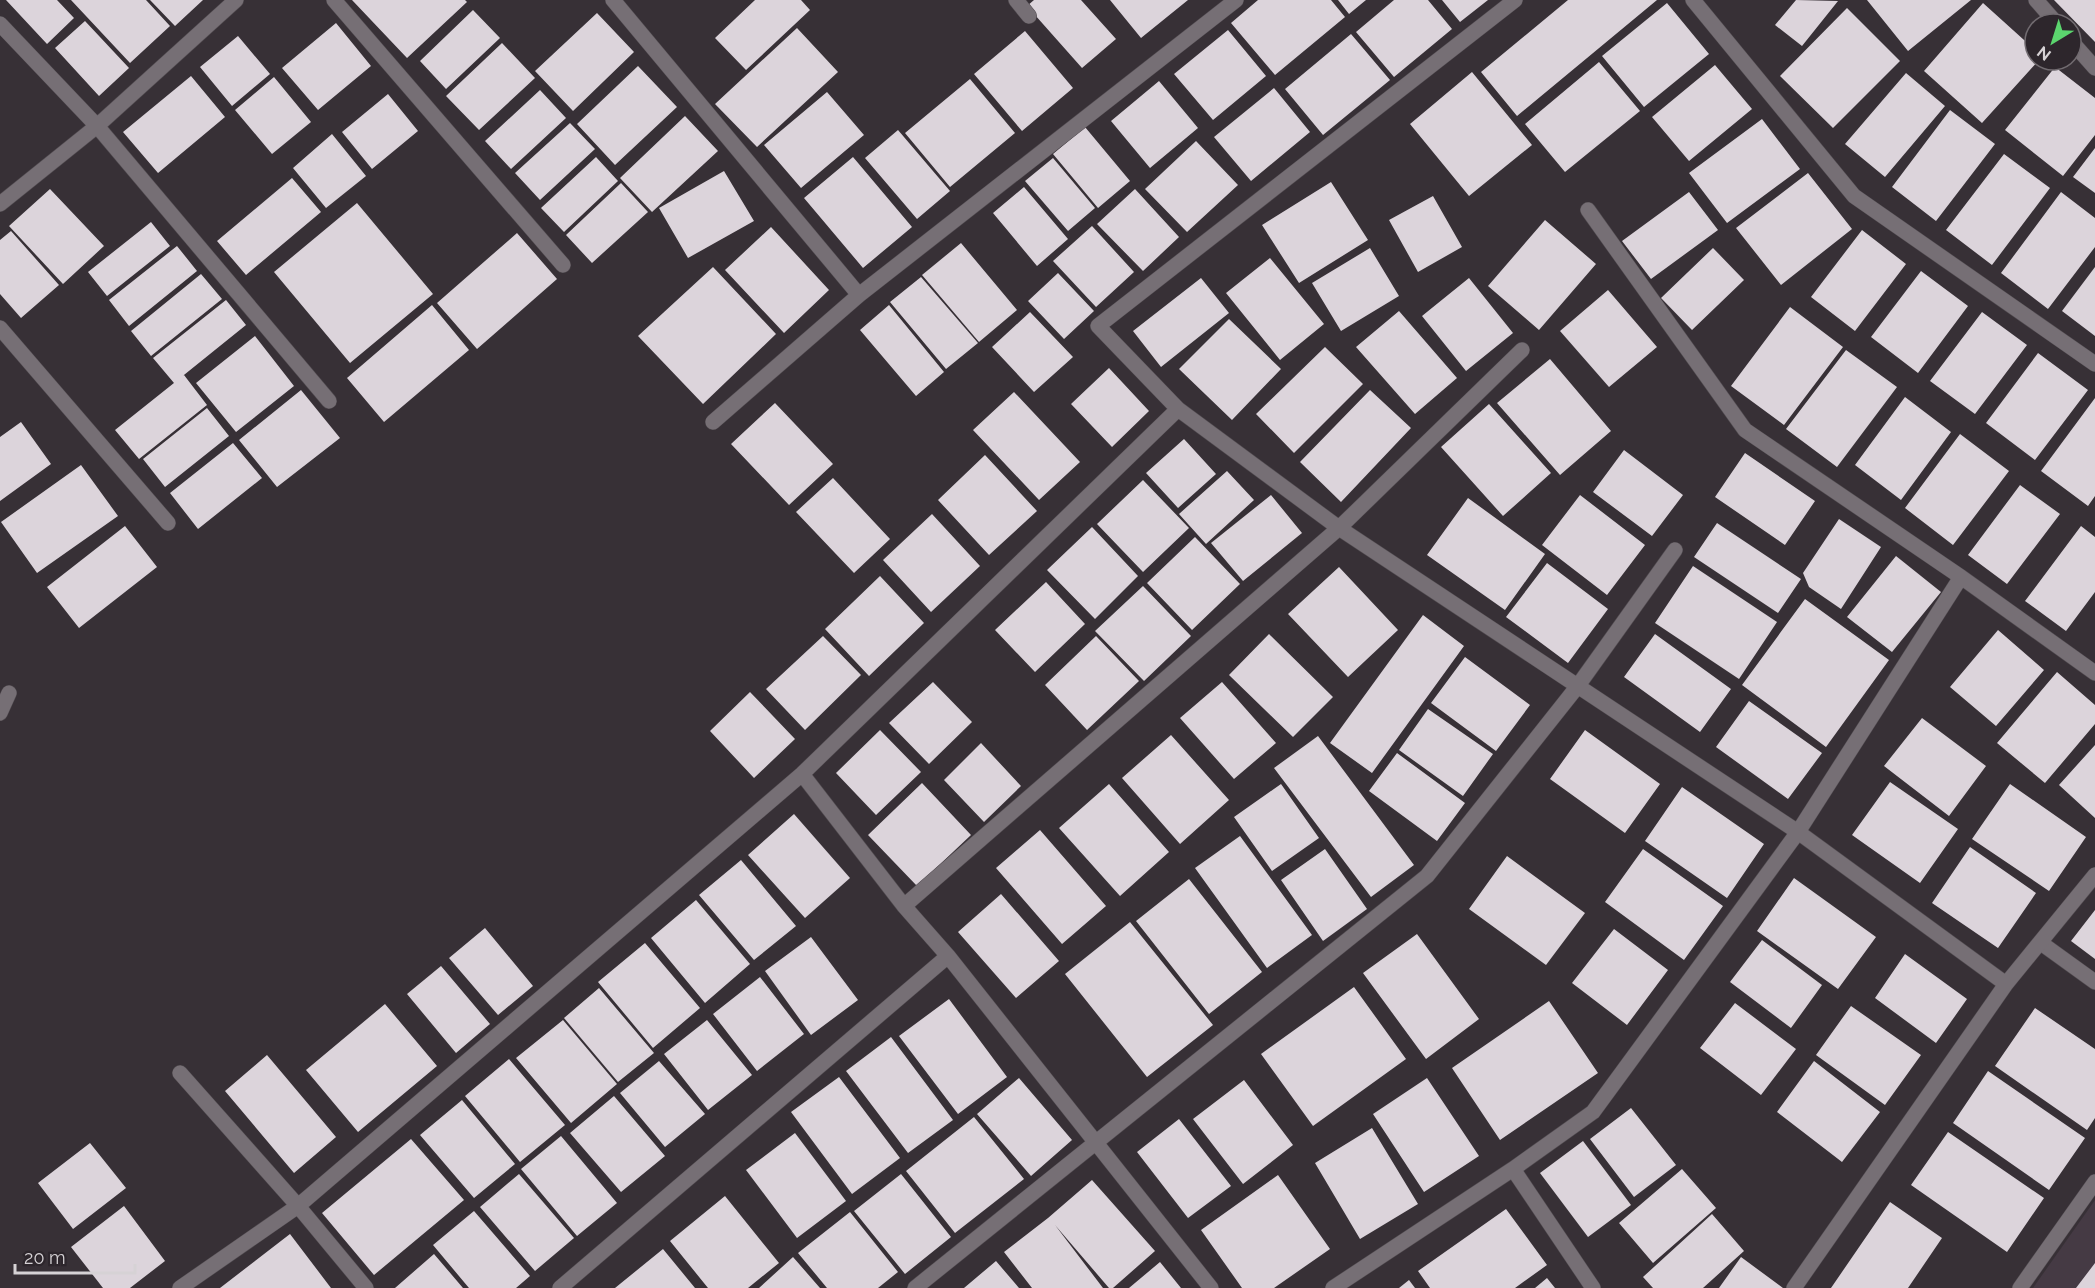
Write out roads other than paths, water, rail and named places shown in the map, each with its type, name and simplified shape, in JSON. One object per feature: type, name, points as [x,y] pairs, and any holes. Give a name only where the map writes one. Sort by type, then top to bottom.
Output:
[{"type":"street","points":[[0,204],[97,126],[236,0]]},
{"type":"street","points":[[334,0],[563,265]]},
{"type":"street","points":[[613,0],[859,295]]},
{"type":"street","points":[[1016,0],[1029,16]]},
{"type":"street","points":[[713,422],[859,295],[1236,0]]},
{"type":"street","points":[[1515,0],[1098,326],[1178,409],[1339,528],[1798,832],[2006,984]]},
{"type":"street","points":[[1693,0],[1854,196],[2095,364]]},
{"type":"street","points":[[2036,0],[2046,12]]},
{"type":"street","points":[[0,24],[97,126],[329,401]]},
{"type":"street","points":[[2083,54],[2095,68]]},
{"type":"street","points":[[1588,210],[1745,430],[1961,577],[2095,673]]},
{"type":"street","points":[[0,328],[168,523]]},
{"type":"street","points":[[904,906],[1339,528],[1522,350]]},
{"type":"street","points":[[180,1288],[298,1206],[802,774],[1178,409]]},
{"type":"street","points":[[915,1288],[1427,876],[1577,687],[1675,550]]},
{"type":"street","points":[[1333,1288],[1513,1169],[1593,1112],[1798,832],[1961,577]]},
{"type":"street","points":[[0,713],[9,693]]},
{"type":"street","points":[[802,774],[904,906],[948,956],[1211,1288]]},
{"type":"street","points":[[1794,1288],[2006,984],[2095,875]]},
{"type":"street","points":[[2041,943],[2095,982]]},
{"type":"street","points":[[560,1288],[948,956]]},
{"type":"street","points":[[180,1073],[298,1206],[366,1288]]},
{"type":"street","points":[[1513,1169],[1593,1288]]},
{"type":"street","points":[[2020,1288],[2095,1182]]}]
